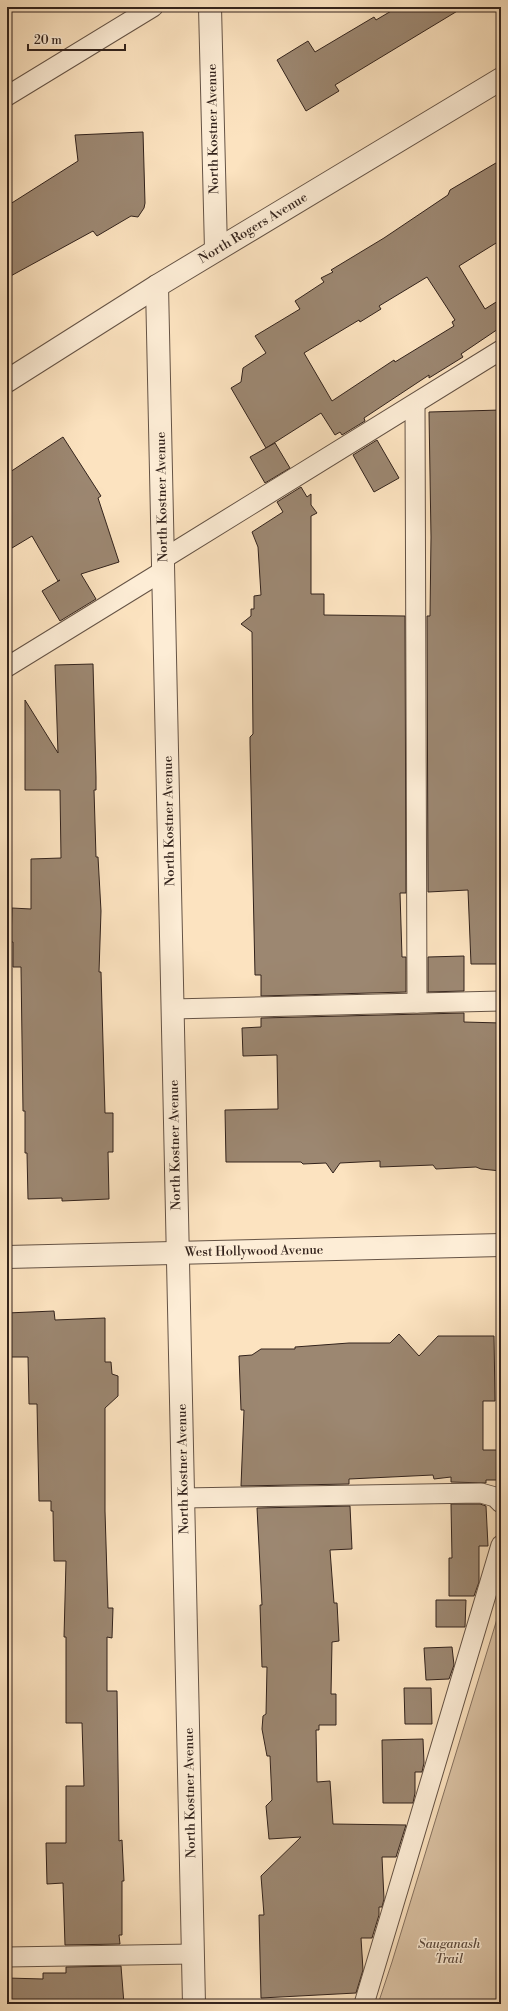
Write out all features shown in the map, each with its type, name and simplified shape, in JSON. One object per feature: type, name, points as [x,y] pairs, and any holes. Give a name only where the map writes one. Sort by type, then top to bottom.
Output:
[{"type":"street","name":"North Kostner Avenue","points":[[210,7],[216,250]]},
{"type":"street","name":"North Rogers Avenue","points":[[7,381],[157,286],[501,79]]},
{"type":"street","name":"North Kostner Avenue","points":[[157,286],[194,2004]]},
{"type":"street","name":"West Hollywood Avenue","points":[[7,1257],[501,1245]]},
{"type":"lane","points":[[7,96],[153,7]]},
{"type":"lane","points":[[7,667],[163,565],[501,350]]},
{"type":"lane","points":[[415,404],[418,1003]]},
{"type":"lane","points":[[172,1009],[501,1001]]},
{"type":"lane","points":[[183,1498],[480,1493],[495,1497],[501,1503]]},
{"type":"lane","points":[[364,2004],[501,1546]]},
{"type":"lane","points":[[7,1957],[193,1954]]},
{"type":"green space","name":"Sauganash Trail","points":[[501,1606],[501,2004],[378,2004],[392,1962]]},
{"type":"building","points":[[398,7],[464,7],[335,85],[339,91],[306,111],[277,60],[308,41],[315,52],[374,17],[376,20]]},
{"type":"building","points":[[143,132],[145,203],[144,208],[138,217],[131,216],[97,236],[93,231],[7,278],[7,206],[78,161],[75,135]]},
{"type":"building","points":[[501,160],[501,240],[459,266],[485,309],[501,299],[501,327],[461,354],[463,357],[429,378],[429,375],[364,418],[365,421],[342,435],[340,432],[335,435],[321,413],[266,448],[231,388],[241,382],[243,368],[266,353],[255,336],[300,309],[295,301],[324,282],[321,278],[333,272],[331,270],[384,238],[448,195],[450,190]],"holes":[[[427,277],[455,320],[452,322],[454,326],[395,362],[394,360],[332,401],[304,353],[359,320],[360,322],[381,309],[379,306]]]},
{"type":"building","points":[[501,410],[501,964],[471,964],[468,890],[428,892],[427,616],[430,616],[431,537],[429,412]]},
{"type":"building","points":[[63,437],[101,496],[98,498],[119,562],[81,574],[96,599],[60,621],[42,591],[60,580],[58,581],[32,536],[7,551],[7,474]]},
{"type":"building","points":[[377,440],[399,478],[374,492],[353,455]]},
{"type":"building","points":[[275,443],[290,468],[265,483],[250,457]]},
{"type":"building","points":[[301,487],[307,497],[311,494],[311,505],[317,513],[311,516],[311,594],[324,594],[324,615],[405,616],[406,893],[400,893],[402,957],[406,957],[406,992],[261,996],[261,975],[255,975],[250,743],[250,737],[253,734],[252,632],[241,624],[251,616],[251,609],[254,609],[254,596],[261,595],[258,547],[252,532],[283,512],[277,502]]},
{"type":"building","points":[[93,664],[96,777],[96,790],[94,790],[96,857],[98,857],[101,911],[99,972],[101,972],[105,1113],[113,1113],[113,1152],[108,1152],[109,1199],[62,1201],[62,1198],[28,1199],[27,1153],[25,1153],[25,1111],[23,1111],[21,967],[13,967],[13,942],[11,942],[12,908],[31,909],[31,859],[61,858],[60,790],[25,790],[25,700],[58,753],[55,665]]},
{"type":"building","points":[[464,956],[464,991],[428,992],[428,957]]},
{"type":"building","points":[[464,1013],[464,1022],[501,1023],[501,1171],[476,1167],[436,1169],[433,1165],[380,1167],[380,1161],[340,1163],[333,1173],[326,1163],[303,1164],[301,1162],[226,1162],[225,1110],[278,1109],[277,1055],[243,1056],[242,1028],[261,1027],[261,1018]]},
{"type":"building","points":[[54,1311],[55,1320],[105,1318],[105,1362],[111,1362],[112,1374],[118,1376],[118,1396],[105,1408],[105,1511],[108,1608],[113,1608],[112,1638],[107,1637],[107,1691],[117,1691],[119,1841],[122,1840],[124,1881],[122,1881],[122,1935],[119,1935],[120,1944],[65,1945],[63,1883],[47,1884],[46,1843],[66,1843],[66,1786],[84,1786],[82,1723],[66,1723],[66,1637],[64,1637],[66,1561],[54,1561],[53,1511],[51,1511],[51,1501],[39,1501],[37,1404],[29,1404],[28,1357],[7,1357],[7,1313]]},
{"type":"building","points":[[399,1334],[419,1356],[438,1336],[494,1336],[495,1401],[483,1401],[483,1450],[501,1450],[501,1480],[486,1480],[486,1483],[451,1482],[451,1477],[434,1479],[433,1475],[349,1479],[349,1484],[241,1486],[244,1410],[241,1410],[239,1356],[252,1355],[261,1349],[295,1349],[295,1347],[349,1343],[390,1343]]},
{"type":"building","points":[[451,1504],[480,1504],[486,1506],[488,1546],[479,1546],[479,1582],[474,1596],[449,1596],[449,1558],[452,1558]]},
{"type":"building","points":[[350,1506],[352,1549],[330,1550],[334,1603],[337,1603],[339,1641],[332,1642],[331,1694],[336,1694],[336,1725],[319,1725],[319,1730],[316,1730],[317,1782],[330,1781],[333,1824],[406,1825],[396,1857],[382,1857],[384,1899],[382,1907],[379,1907],[379,1915],[372,1938],[361,1938],[363,1970],[356,1993],[261,1998],[259,1915],[264,1915],[261,1876],[301,1837],[269,1839],[266,1806],[272,1800],[270,1756],[267,1756],[262,1729],[263,1716],[266,1714],[267,1667],[262,1667],[260,1605],[262,1605],[257,1508]]},
{"type":"building","points":[[436,1600],[466,1600],[465,1627],[436,1627]]},
{"type":"building","points":[[452,1647],[454,1665],[449,1679],[426,1680],[424,1648]]},
{"type":"building","points":[[404,1688],[431,1688],[432,1724],[405,1724]]},
{"type":"building","points":[[423,1739],[424,1763],[422,1772],[415,1772],[415,1793],[413,1803],[383,1803],[382,1740]]},
{"type":"building","points":[[121,1966],[124,2004],[7,2004],[7,1978],[43,1979],[43,1973],[66,1973],[66,1967]]}]
